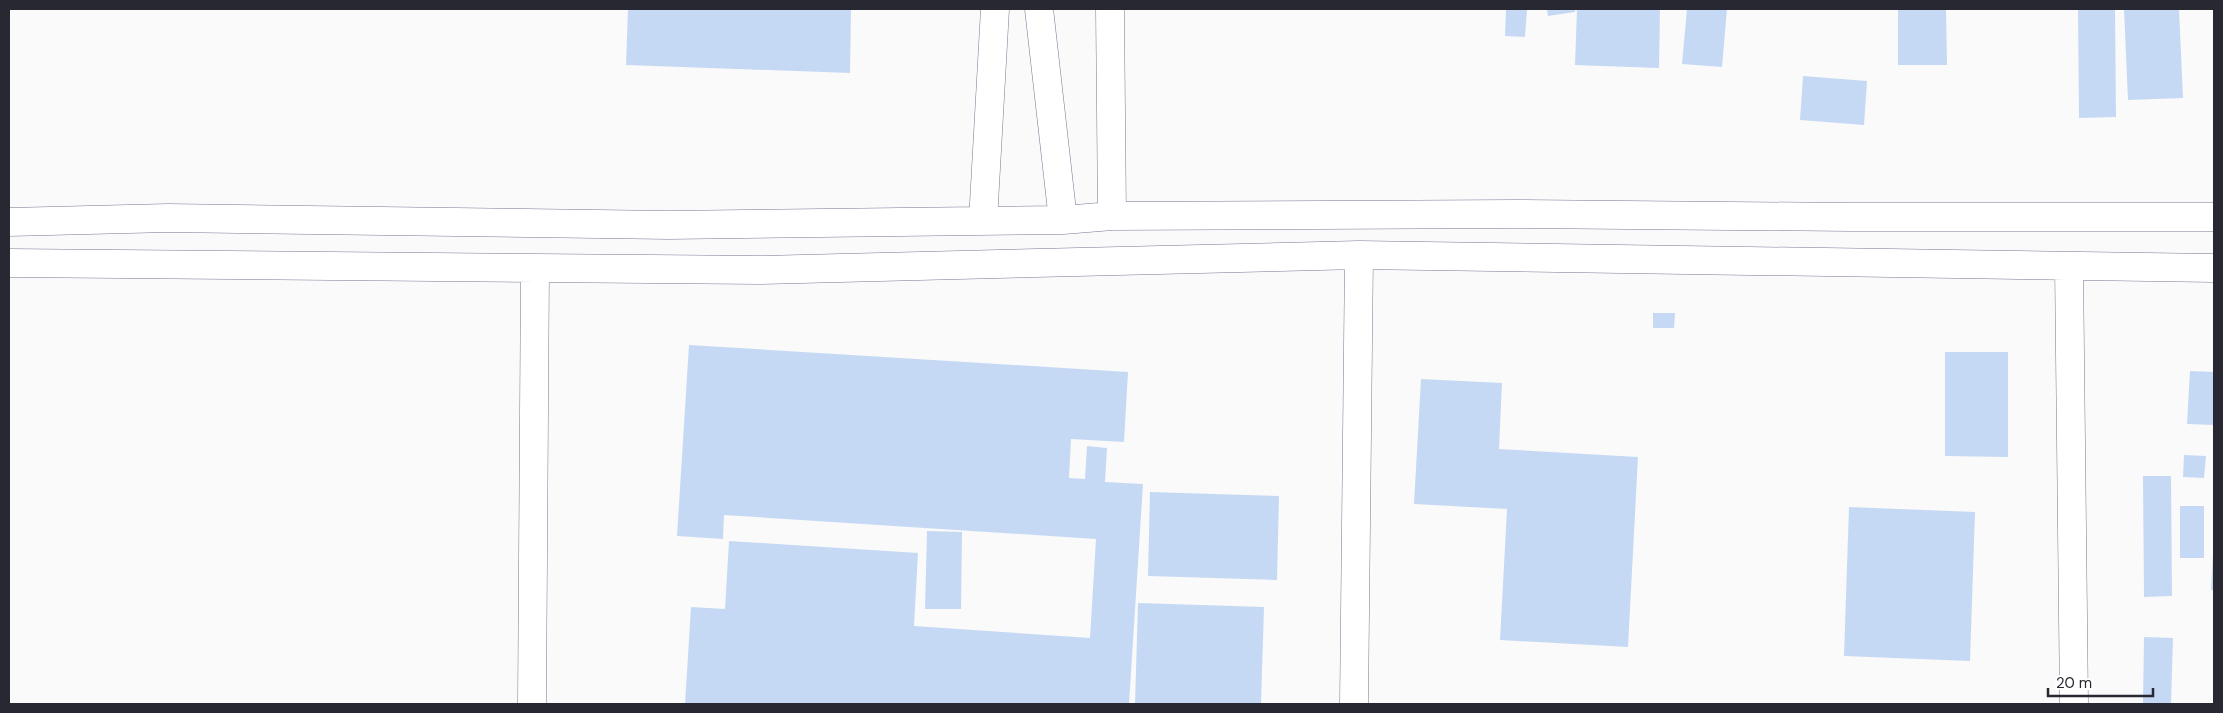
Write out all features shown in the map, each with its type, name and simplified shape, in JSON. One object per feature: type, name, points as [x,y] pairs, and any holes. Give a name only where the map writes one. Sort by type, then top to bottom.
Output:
[{"type":"street","points":[[983,221],[995,9]]},
{"type":"street","points":[[1039,9],[1063,220]]},
{"type":"street","points":[[1110,9],[1112,216]]},
{"type":"street","points":[[9,222],[168,218],[669,225],[1063,220],[1112,216],[1513,214],[1850,218],[2214,217]]},
{"type":"street","points":[[1354,704],[1359,256]]},
{"type":"street","points":[[9,263],[760,270],[1359,256],[2214,268]]},
{"type":"street","points":[[2069,266],[2074,704]]},
{"type":"street","points":[[532,704],[535,268]]},
{"type":"building","points":[[628,9],[851,9],[850,73],[626,65]]},
{"type":"building","points":[[1506,9],[1527,10],[1525,37],[1505,36]]},
{"type":"building","points":[[1547,9],[1575,9],[1575,12],[1548,16]]},
{"type":"building","points":[[1577,9],[1660,9],[1659,68],[1575,65]]},
{"type":"building","points":[[1687,9],[1727,9],[1722,67],[1682,64]]},
{"type":"building","points":[[1898,9],[1946,9],[1947,65],[1898,65]]},
{"type":"building","points":[[2078,9],[2115,9],[2116,117],[2079,118]]},
{"type":"building","points":[[2124,9],[2179,9],[2183,98],[2128,100]]},
{"type":"building","points":[[1803,76],[1867,81],[1864,125],[1800,120]]},
{"type":"building","points":[[1653,313],[1675,313],[1674,328],[1653,328]]},
{"type":"building","points":[[689,345],[1128,372],[1124,442],[1071,439],[1069,478],[1085,479],[1087,446],[1107,448],[1105,482],[1143,484],[1129,704],[685,704],[691,607],[725,609],[729,541],[918,553],[914,626],[1090,638],[1096,539],[724,515],[723,539],[677,536]]},
{"type":"building","points":[[1945,352],[2008,352],[2008,457],[1945,456]]},
{"type":"building","points":[[2190,371],[2214,372],[2214,425],[2187,424]]},
{"type":"building","points":[[1421,379],[1502,383],[1499,449],[1638,457],[1628,647],[1500,640],[1507,509],[1414,504]]},
{"type":"building","points":[[2184,455],[2206,456],[2204,478],[2183,477]]},
{"type":"building","points":[[2143,476],[2171,476],[2172,596],[2144,597]]},
{"type":"building","points":[[1150,492],[1279,496],[1277,580],[1148,576]]},
{"type":"building","points":[[2180,506],[2204,506],[2204,558],[2180,558]]},
{"type":"building","points":[[1849,507],[1975,512],[1970,661],[1844,656]]},
{"type":"building","points":[[927,531],[962,532],[961,609],[925,609]]},
{"type":"building","points":[[2213,552],[2214,590],[2211,590]]},
{"type":"building","points":[[1138,603],[1264,607],[1261,704],[1135,704]]},
{"type":"building","points":[[2144,637],[2173,638],[2171,704],[2143,704]]}]
